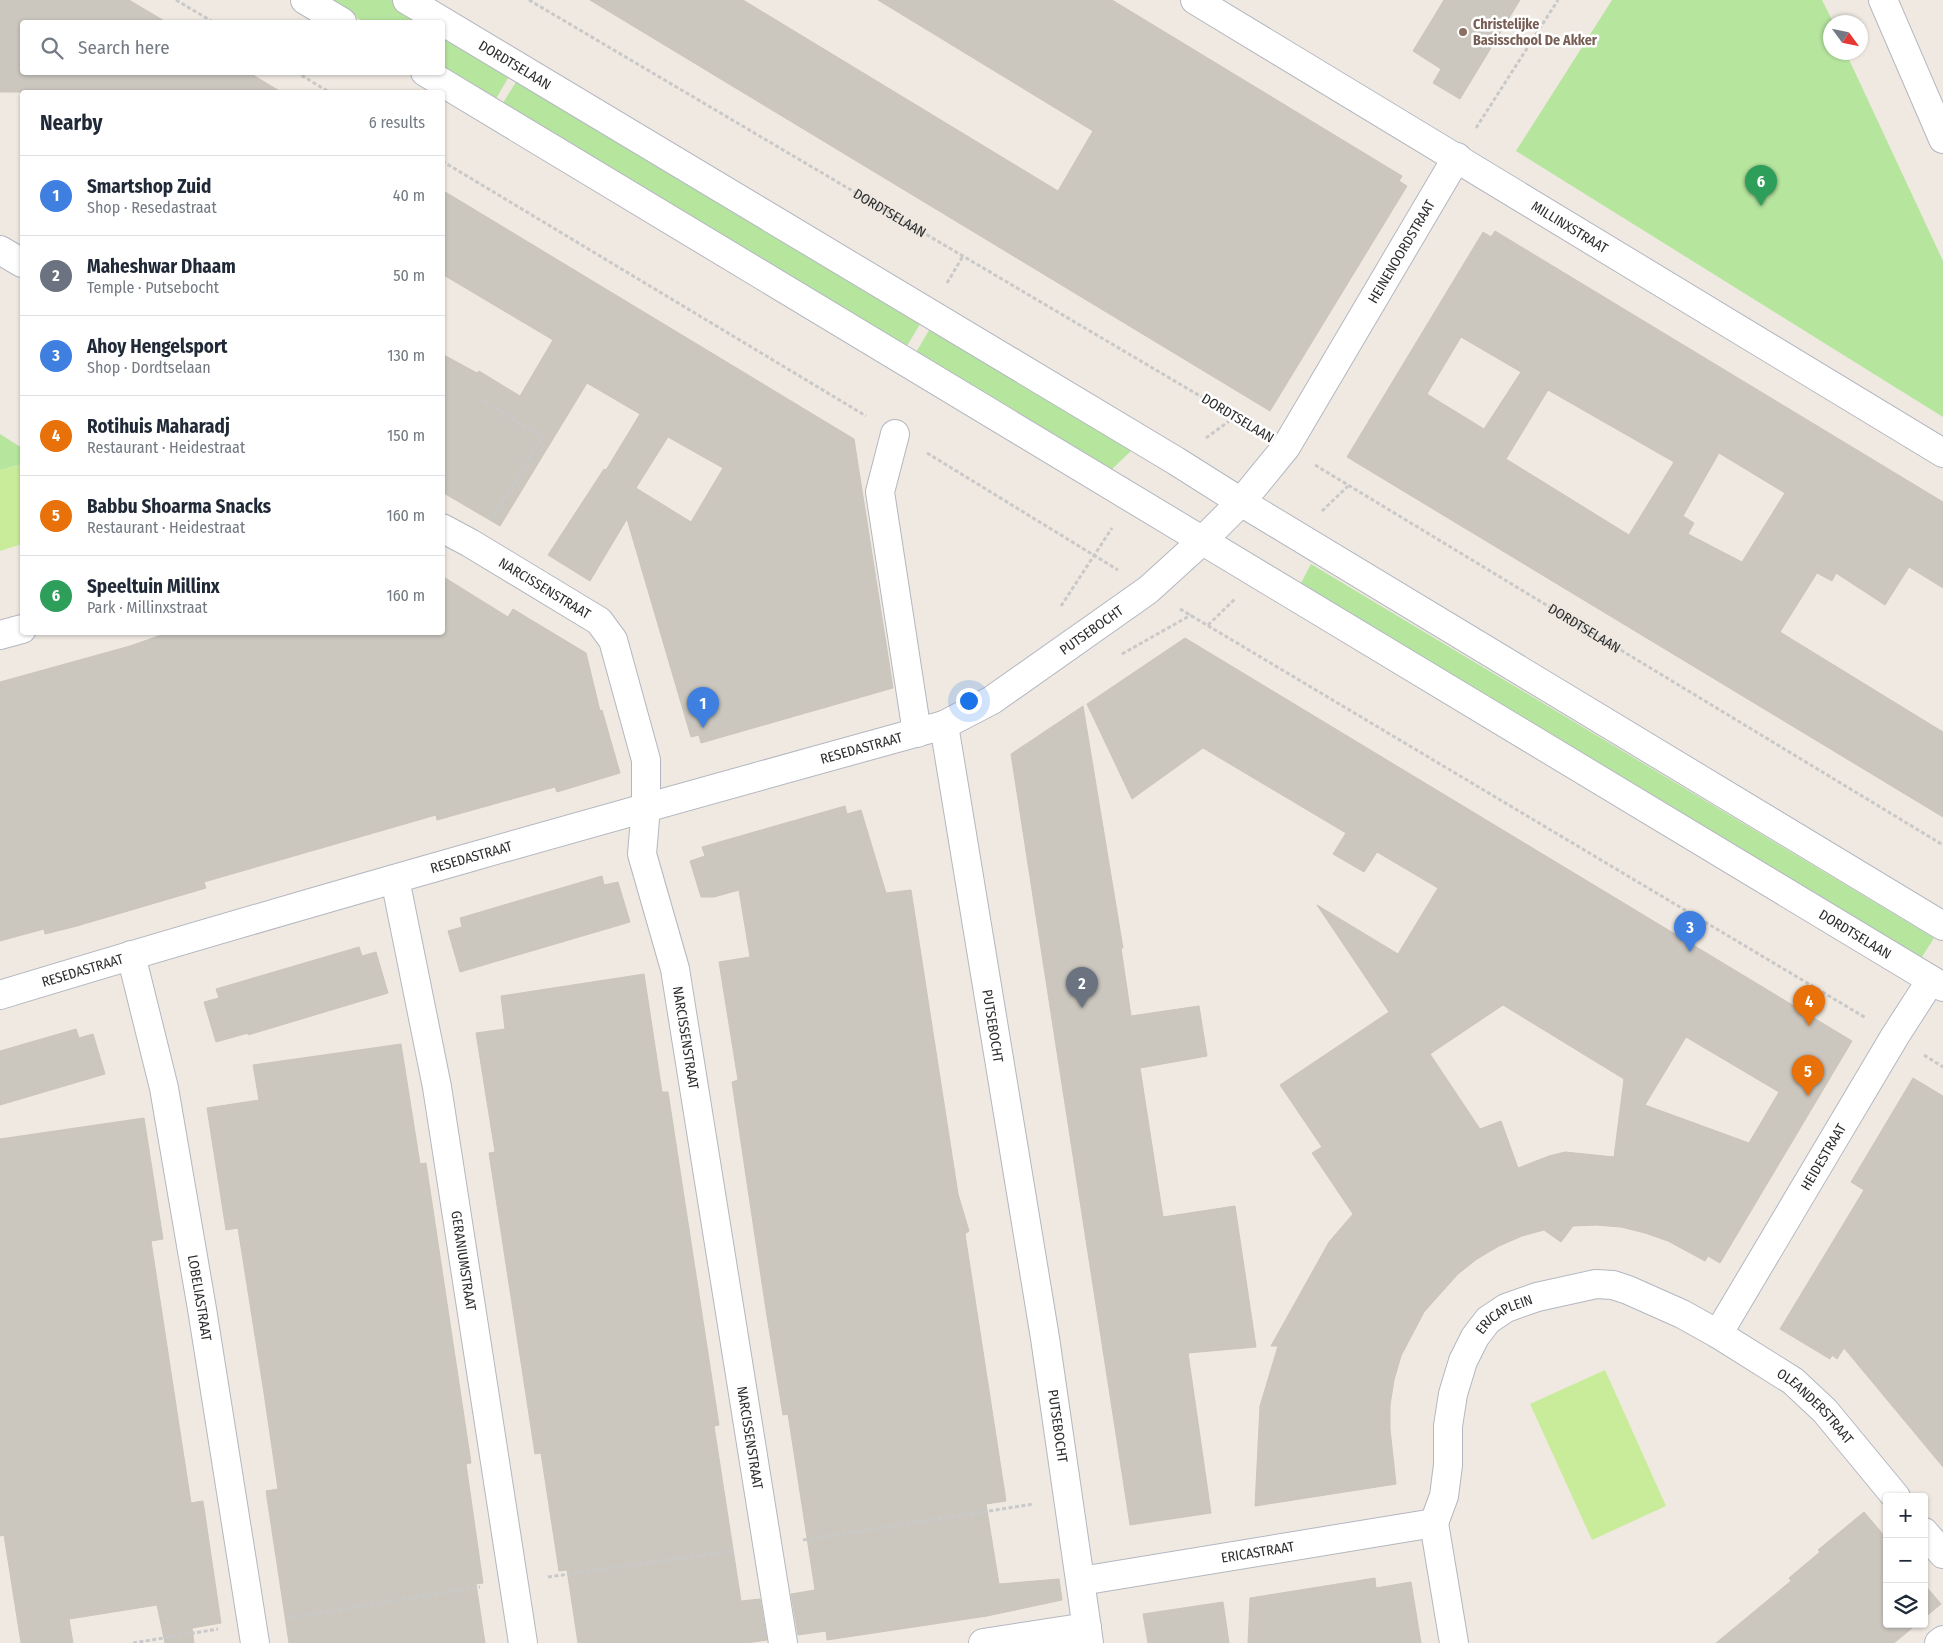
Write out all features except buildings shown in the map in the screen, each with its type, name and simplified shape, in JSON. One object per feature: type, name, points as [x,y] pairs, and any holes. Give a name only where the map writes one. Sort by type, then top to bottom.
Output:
[{"type":"street","points":[[305,0],[339,20]]},
{"type":"street","name":"DORDTSELAAN","points":[[407,0],[440,20]]},
{"type":"street","name":"MILLINXSTRAAT","points":[[1195,0],[1943,453]]},
{"type":"street","points":[[1883,0],[1943,139]]},
{"type":"street","name":"DORDTSELAAN","points":[[445,23],[1170,457],[1241,502],[1943,926]]},
{"type":"street","name":"DORDTSELAAN","points":[[430,75],[911,367],[1203,540],[1937,984]]},
{"type":"street","name":"HEINENOORDSTRAAT","points":[[1241,502],[1286,448],[1457,157]]},
{"type":"street","points":[[0,250],[20,262]]},
{"type":"street","points":[[895,434],[880,492],[917,732]]},
{"type":"street","points":[[1203,540],[1241,502]]},
{"type":"street","name":"NARCISSENSTRAAT","points":[[445,530],[599,622],[613,640],[646,760],[646,807],[642,854],[675,969],[783,1643]]},
{"type":"street","name":"PUTSEBOCHT","points":[[1088,1635],[1045,1338],[944,725],[992,700],[1148,590],[1203,540]]},
{"type":"street","points":[[0,635],[20,630]]},
{"type":"street","name":"RESEDASTRAAT","points":[[0,995],[131,955],[646,807],[944,725]]},
{"type":"street","name":"GERANIUMSTRAAT","points":[[395,879],[437,1087],[523,1643]]},
{"type":"street","name":"LOBELIASTRAAT","points":[[131,955],[165,1098],[202,1309],[253,1633]]},
{"type":"street","name":"HEIDESTRAAT","points":[[1718,1334],[1890,1044],[1937,984]]},
{"type":"street","name":"ERICAPLEIN","points":[[1434,1523],[1444,1496],[1448,1465],[1448,1426],[1453,1394],[1463,1361],[1475,1337],[1488,1320],[1506,1308],[1578,1287],[1596,1284],[1613,1285],[1644,1296],[1718,1334]]},
{"type":"street","name":"OLEANDERSTRAAT","points":[[1718,1334],[1793,1380],[1825,1411],[1893,1493]]},
{"type":"street","points":[[1434,1523],[1454,1643]]},
{"type":"street","name":"ERICASTRAAT","points":[[1081,1581],[1434,1523]]},
{"type":"street","points":[[1928,1537],[1943,1554]]},
{"type":"street","points":[[983,1643],[1088,1635]]},
{"type":"street","points":[[1939,1643],[1943,1640]]},
{"type":"path","points":[[176,0],[210,20]]},
{"type":"path","name":"DORDTSELAAN","points":[[529,0],[1219,406],[1943,845]]},
{"type":"path","points":[[1457,157],[1558,0]]},
{"type":"path","points":[[301,75],[326,90]]},
{"type":"path","points":[[470,543],[491,520],[542,438],[484,401]]},
{"type":"path","points":[[133,1643],[253,1633],[514,1582],[767,1546],[1069,1499]]},
{"type":"green space","points":[[327,0],[391,0],[425,20],[361,20]]},
{"type":"green space","points":[[1612,0],[1822,0],[1830,15],[1823,15],[1823,60],[1849,60],[1943,261],[1943,417],[1516,151]]},
{"type":"green space","points":[[445,33],[511,73],[494,102],[445,71]]},
{"type":"green space","points":[[519,77],[922,321],[905,349],[501,106]]},
{"type":"green space","points":[[931,327],[1132,450],[1109,472],[915,354]]},
{"type":"green space","points":[[0,434],[20,447],[20,465],[0,470]]},
{"type":"green space","points":[[20,465],[20,545],[0,551],[0,470]]},
{"type":"green space","points":[[1311,564],[1934,938],[1920,960],[1300,585]]},
{"type":"green space","points":[[1605,1370],[1666,1506],[1592,1540],[1530,1404]]},
{"type":"place","name":"Christelijke Basisschool De Akker","points":[[1463,32]]},
{"type":"place","name":"Speeltuin Millinx","points":[[1761,206]]},
{"type":"place","name":"Smartshop Zuid","points":[[703,728]]},
{"type":"place","name":"Ahoy Hengelsport","points":[[1690,952]]},
{"type":"place","name":"Maheshwar Dhaam","points":[[1082,1008]]},
{"type":"place","name":"Rotihuis Maharadj","points":[[1809,1026]]},
{"type":"place","name":"Babbu Shoarma Snacks","points":[[1808,1096]]}]
